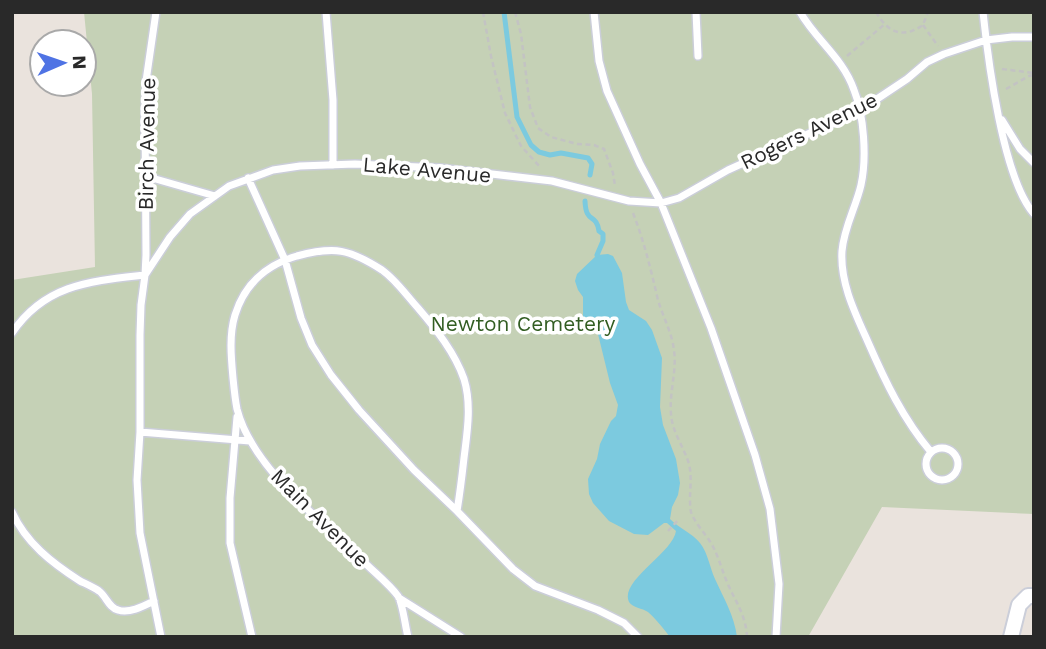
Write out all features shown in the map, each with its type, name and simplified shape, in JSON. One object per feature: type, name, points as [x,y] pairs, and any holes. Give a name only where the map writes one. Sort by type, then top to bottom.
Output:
[{"type":"street","points":[[1011,637],[1019,605],[1028,596],[1034,596]]},
{"type":"lane","name":"Birch Avenue","points":[[145,275],[146,81],[156,12]]},
{"type":"lane","points":[[326,12],[333,100],[333,165]]},
{"type":"lane","points":[[594,12],[599,61],[607,92],[628,140],[661,203],[711,328],[755,455],[770,509],[779,584],[776,637]]},
{"type":"lane","points":[[696,12],[698,56]]},
{"type":"lane","points":[[800,12],[840,63],[855,92],[859,111],[864,161],[861,185],[845,230],[843,276],[854,310],[888,386],[917,436],[931,452]]},
{"type":"lane","points":[[983,12],[995,96],[1011,167],[1026,205],[1034,214]]},
{"type":"lane","name":"Rogers Avenue","points":[[661,203],[679,198],[728,170],[859,111],[927,62],[944,54],[986,40],[1034,37]]},
{"type":"lane","points":[[999,113],[1020,149],[1034,163]]},
{"type":"lane","name":"Lake Avenue","points":[[145,275],[190,214],[229,186],[273,170],[300,166],[355,164],[440,168],[552,181],[629,201],[661,203]]},
{"type":"lane","points":[[145,176],[215,197]]},
{"type":"lane","points":[[248,178],[285,260],[301,318],[312,345],[359,410],[404,460],[513,569],[535,586],[624,623],[638,637]]},
{"type":"lane","name":"Main Avenue","points":[[457,511],[468,428],[468,401],[464,380],[432,324],[386,273],[361,257],[344,251],[328,250],[285,260],[264,271],[247,288],[239,302],[230,344],[237,409],[250,441],[285,486],[399,598],[461,637]]},
{"type":"lane","points":[[12,333],[35,306],[57,293],[78,285],[145,275],[140,335],[141,432],[137,480],[140,534],[161,637]]},
{"type":"lane","points":[[237,409],[230,498],[230,543],[252,637]]},
{"type":"lane","points":[[141,432],[250,441]]},
{"type":"lane","points":[[940,448],[954,453],[958,464],[950,478],[944,480],[929,474],[926,461],[931,452],[940,448]]},
{"type":"lane","points":[[12,512],[29,540],[53,563],[100,592],[111,606],[118,610],[136,609],[154,601]]},
{"type":"lane","points":[[399,598],[408,637]]},
{"type":"path","points":[[483,12],[505,113],[521,146],[552,181]]},
{"type":"path","points":[[515,12],[521,34],[530,107],[538,128],[551,137],[604,149],[613,173],[617,198]]},
{"type":"path","points":[[876,12],[888,27],[902,34],[923,26],[928,12]]},
{"type":"path","points":[[840,63],[885,24]]},
{"type":"path","points":[[923,26],[944,54]]},
{"type":"path","points":[[991,67],[1034,74]]},
{"type":"path","points":[[995,96],[1034,74]]},
{"type":"path","points":[[629,201],[675,352],[670,415],[689,464],[690,509],[720,559],[745,621],[747,637]]},
{"type":"path","points":[[668,531],[679,519]]},
{"type":"green space","name":"Newton Cemetery","points":[[84,12],[1034,12],[1034,514],[882,507],[808,637],[12,637],[12,280],[95,267],[92,98],[98,98],[98,28],[86,28]]},
{"type":"water","points":[[597,255],[613,256],[622,273],[629,310],[646,321],[662,358],[660,407],[663,425],[676,459],[680,483],[670,519],[703,547],[731,614],[737,637],[670,637],[648,612],[631,604],[628,594],[632,585],[673,540],[676,531],[664,523],[648,535],[634,534],[609,521],[593,503],[589,494],[588,479],[600,444],[616,416],[618,405],[598,334],[583,321],[583,297],[575,281],[577,274]]},
{"type":"waterway","points":[[504,12],[517,117],[531,145],[539,152],[550,155],[561,153],[588,158],[592,164],[590,175]]},
{"type":"waterway","points":[[585,201],[587,213],[603,234],[597,255]]}]
